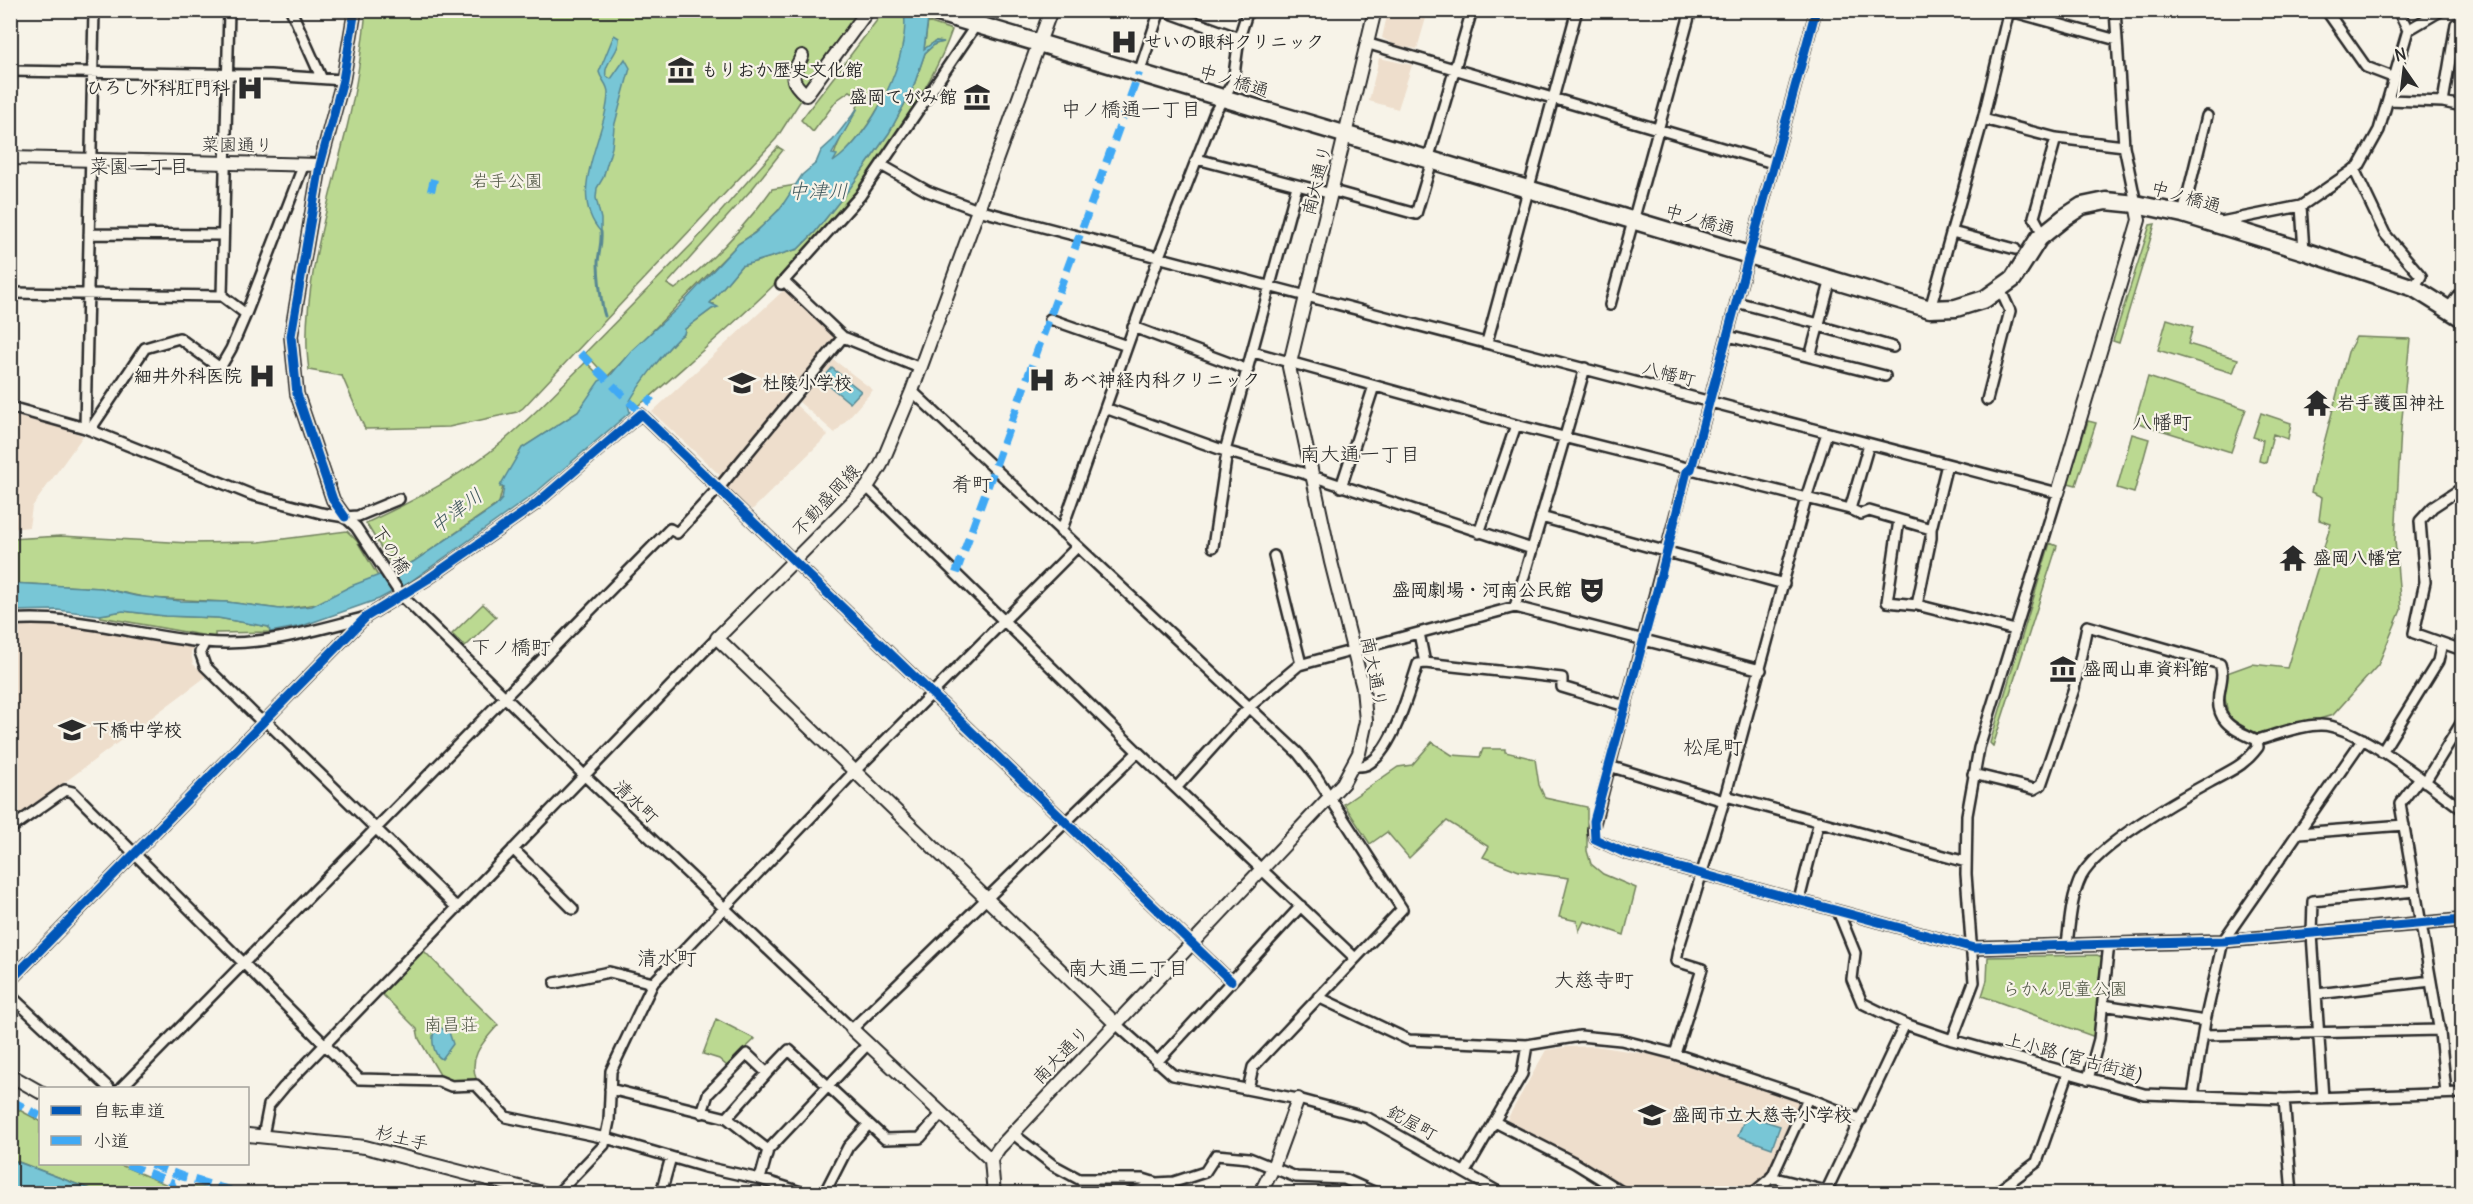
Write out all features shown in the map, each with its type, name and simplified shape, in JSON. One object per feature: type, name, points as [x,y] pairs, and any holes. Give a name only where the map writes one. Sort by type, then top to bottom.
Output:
[{"type":"highway","name":"中ノ橋通","points":[[928,10],[1526,191],[1749,254],[1930,309],[1956,308],[1985,299],[2013,279],[2043,234],[2082,206],[2106,201],[2136,204],[2182,214],[2304,251],[2414,288],[2455,313]]},
{"type":"street","points":[[87,429],[94,10]]},
{"type":"street","points":[[222,297],[229,10]]},
{"type":"street","points":[[291,10],[321,77]]},
{"type":"street","points":[[345,517],[333,500],[297,394],[293,372],[292,322],[320,165],[343,80],[355,10]]},
{"type":"street","points":[[802,56],[792,77],[794,85],[806,95],[868,10]]},
{"type":"street","name":"不動盛岡線","points":[[717,638],[867,487],[881,465],[912,392],[1052,10]]},
{"type":"street","points":[[1139,73],[1161,10],[1239,38]]},
{"type":"street","points":[[1061,532],[1159,256],[1215,112],[1225,99],[1233,82],[1239,38],[1248,10]]},
{"type":"street","name":"南大通り","points":[[991,1160],[1012,1133],[1328,796],[1343,783],[1359,753],[1366,721],[1363,688],[1352,651],[1312,478],[1290,364],[1347,136],[1375,10]]},
{"type":"street","points":[[1197,159],[1297,186],[1416,214],[1472,10]]},
{"type":"street","points":[[1487,342],[1526,191],[1577,10]]},
{"type":"street","points":[[1610,305],[1691,10]]},
{"type":"street","points":[[1816,10],[1773,163],[1711,402],[1691,469],[1687,471],[1665,551],[1594,821],[1595,839],[1625,853],[1974,948],[2223,941],[2463,920]]},
{"type":"street","points":[[1952,1040],[1974,982],[1974,948],[1966,862],[1967,815],[1973,774],[2139,220],[2124,146],[2115,10]]},
{"type":"street","points":[[2326,10],[2366,67],[2395,78]]},
{"type":"street","points":[[2212,224],[2301,206],[2360,166],[2379,130],[2408,30],[2398,10]]},
{"type":"street","points":[[2408,30],[2442,10]]},
{"type":"street","points":[[1930,309],[1983,119],[2009,11],[2117,40]]},
{"type":"street","points":[[920,368],[843,337],[783,283],[839,223],[882,166],[976,24]]},
{"type":"street","points":[[2444,102],[2456,24],[2463,24]]},
{"type":"street","points":[[1369,44],[1773,163]]},
{"type":"street","points":[[10,71],[321,77],[343,80]]},
{"type":"street","points":[[2389,100],[2444,102],[2463,106]]},
{"type":"street","points":[[2182,214],[2207,116]]},
{"type":"street","points":[[1983,119],[2056,138],[2124,146]]},
{"type":"street","points":[[2043,234],[2034,217],[2056,138]]},
{"type":"street","name":"菜園通り","points":[[10,158],[320,165]]},
{"type":"street","points":[[87,429],[145,348],[179,338],[220,368],[246,314],[304,164]]},
{"type":"street","name":"八幡町","points":[[882,166],[927,191],[978,210],[2058,493]]},
{"type":"street","points":[[2354,169],[2385,234],[2421,276],[2414,288]]},
{"type":"street","points":[[1213,548],[1226,451],[1297,186]]},
{"type":"street","points":[[2301,206],[2304,251]]},
{"type":"street","points":[[1952,232],[2015,249]]},
{"type":"street","points":[[89,234],[223,235]]},
{"type":"street","points":[[1810,357],[1831,279]]},
{"type":"street","points":[[1987,400],[2010,311],[2000,289]]},
{"type":"street","points":[[10,293],[222,297],[246,314]]},
{"type":"street","points":[[2455,313],[2458,296],[2463,299]]},
{"type":"street","points":[[1736,302],[1893,346]]},
{"type":"street","points":[[1050,319],[1127,346]]},
{"type":"street","points":[[1133,327],[1248,370]]},
{"type":"street","points":[[1728,336],[1885,376]]},
{"type":"street","points":[[123,1087],[670,529],[677,534],[843,337]]},
{"type":"street","points":[[1253,352],[1516,425],[1931,529]]},
{"type":"street","points":[[1515,607],[1585,368]]},
{"type":"street","points":[[1341,487],[1374,386]]},
{"type":"street","points":[[912,392],[1298,753],[1402,909],[1253,1066],[1248,1089]]},
{"type":"street","points":[[10,407],[87,429],[252,495],[345,517],[358,516],[399,499]]},
{"type":"street","points":[[1106,408],[1226,451],[1532,549]]},
{"type":"street","points":[[10,981],[366,617],[536,504],[640,414],[795,560],[1231,981]]},
{"type":"street","points":[[1479,533],[1516,425]]},
{"type":"street","points":[[1675,1054],[1702,969],[1676,961],[1725,798],[1806,498],[1827,433]]},
{"type":"street","points":[[1850,509],[1869,444]]},
{"type":"street","points":[[1917,605],[1932,538],[1931,529],[1947,464]]},
{"type":"street","points":[[867,487],[1138,752],[1356,958]]},
{"type":"street","points":[[2463,488],[2433,507],[2420,521],[2425,582],[2414,633],[2463,650]]},
{"type":"street","name":"下の橋","points":[[345,517],[356,527],[400,593]]},
{"type":"street","points":[[1541,517],[1784,584]]},
{"type":"street","points":[[1899,520],[1887,602],[1917,605],[2016,630]]},
{"type":"street","points":[[557,1194],[598,1151],[606,1138],[611,1071],[653,983],[855,771],[1077,547]]},
{"type":"street","points":[[1274,556],[1301,664]]},
{"type":"street","name":"清水町","points":[[400,593],[585,776],[852,1029]]},
{"type":"street","points":[[1177,787],[1250,707],[1301,664],[1515,607],[1761,669]]},
{"type":"street","points":[[10,620],[49,619],[99,624],[205,642],[252,643],[290,638],[366,617]]},
{"type":"street","points":[[1973,774],[2034,789],[2041,786],[2074,688],[2087,626],[2220,664],[2223,672],[2217,702],[2218,711],[2225,722],[2240,732],[2257,740],[2319,725],[2338,727],[2363,738],[2463,809]]},
{"type":"street","points":[[1419,633],[1425,663]]},
{"type":"street","points":[[263,1136],[269,1105],[717,638],[1116,1024]]},
{"type":"street","points":[[205,642],[200,652],[205,666],[258,718],[266,721],[457,908]]},
{"type":"street","points":[[2382,752],[2438,661],[2442,643]]},
{"type":"street","points":[[1353,766],[1363,766],[1372,762],[1381,751],[1418,664],[1562,678],[1562,687],[1625,706]]},
{"type":"street","points":[[2446,1093],[2440,1030],[2400,804],[2422,780],[2463,722]]},
{"type":"street","points":[[2193,1096],[2205,1021],[2223,941],[2363,738]]},
{"type":"street","points":[[2453,738],[2463,744]]},
{"type":"street","points":[[2067,944],[2073,897],[2082,876],[2094,860],[2120,838],[2209,782],[2246,764],[2258,747],[2257,740]]},
{"type":"street","points":[[995,1193],[991,1160],[852,1029],[1138,752]]},
{"type":"street","points":[[1609,766],[1966,862]]},
{"type":"street","points":[[10,829],[65,790],[72,792],[359,1079],[439,1081],[451,1086],[476,1085],[506,1117],[606,1138],[760,1179],[807,1194]]},
{"type":"street","points":[[1799,900],[1819,821]]},
{"type":"street","points":[[2299,833],[2404,825]]},
{"type":"street","points":[[513,849],[573,909]]},
{"type":"street","points":[[2324,1098],[2312,934],[2313,901],[2415,891]]},
{"type":"street","points":[[1156,1062],[1301,906]]},
{"type":"street","name":"上小路 (宮古街道)","points":[[1838,911],[1855,953],[1852,979],[1862,1004],[1905,1024],[1952,1040],[2068,1074],[2144,1094],[2284,1099],[2463,1093]]},
{"type":"street","points":[[2088,1079],[2099,1039],[2109,944]]},
{"type":"street","points":[[555,983],[609,972],[653,983]]},
{"type":"street","points":[[2317,994],[2431,981]]},
{"type":"street","points":[[10,995],[107,1087]]},
{"type":"street","points":[[1318,997],[1408,1040],[1527,1045],[1580,1036],[1621,1041],[1675,1054],[1808,1098],[1861,1120]]},
{"type":"street","points":[[2103,1005],[2205,1021]]},
{"type":"street","name":"鉈屋町","points":[[1116,1024],[1173,1075],[1298,1099],[1368,1118],[1502,1194]]},
{"type":"street","points":[[1826,1192],[1905,1024]]},
{"type":"street","points":[[2203,1035],[2440,1030]]},
{"type":"street","points":[[760,1179],[768,1150],[867,1045]]},
{"type":"street","points":[[1465,1172],[1522,1074],[1527,1045]]},
{"type":"street","points":[[727,1118],[789,1050],[885,1140],[920,1138],[941,1114]]},
{"type":"street","points":[[702,1113],[708,1094],[747,1054],[766,1073]]},
{"type":"street","points":[[1994,1194],[2037,1162],[2068,1074]]},
{"type":"street","points":[[10,1075],[39,1091]]},
{"type":"street","points":[[610,1089],[727,1118],[768,1150]]},
{"type":"street","points":[[1752,1194],[1771,1178],[1808,1098]]},
{"type":"street","points":[[1260,1194],[1272,1170],[1298,1099]]},
{"type":"street","points":[[2284,1099],[2292,1194]]},
{"type":"street","points":[[1495,1122],[1575,1163],[1625,1194]]},
{"type":"street","points":[[824,1194],[848,1147],[868,1125]]},
{"type":"street","points":[[1012,1133],[1053,1166],[1079,1179],[1143,1179],[1156,1183]]},
{"type":"street","name":"杉土手","points":[[249,1135],[365,1147],[546,1194]]},
{"type":"street","points":[[1129,1194],[1156,1183],[1174,1182],[1205,1172],[1216,1155],[1249,1158],[1272,1170],[1296,1177],[1344,1179],[1378,1194]]},
{"type":"street","points":[[661,1193],[671,1157]]},
{"type":"street","points":[[1771,1178],[1838,1194]]},
{"type":"street","points":[[2006,1184],[2013,1194]]},
{"type":"shaded area","points":[[1388,11],[1428,11],[1417,49],[1397,46],[1382,38]]},
{"type":"shaded area","points":[[1379,58],[1412,65],[1398,109],[1369,101]]},
{"type":"shaded area","name":"杜陵小学校","points":[[785,289],[837,340],[723,478],[652,412]]},
{"type":"shaded area","name":"杜陵小学校","points":[[834,360],[873,390],[835,433],[799,402]]},
{"type":"shaded area","points":[[795,404],[828,435],[752,510],[728,489],[727,484]]},
{"type":"shaded area","points":[[11,415],[67,429],[83,436],[32,507],[29,527],[11,529]]},
{"type":"shaded area","name":"下橋中学校","points":[[10,624],[93,627],[196,645],[191,652],[193,664],[207,676],[61,785],[61,790],[11,823]]},
{"type":"shaded area","name":"盛岡市立大慈寺小学校","points":[[1596,1046],[1654,1055],[1797,1101],[1799,1107],[1764,1180],[1746,1193],[1631,1193],[1568,1155],[1505,1123],[1546,1050]]},
{"type":"green space","name":"岩手公園","points":[[366,11],[852,11],[854,18],[776,139],[523,408],[517,412],[449,427],[365,429],[342,376],[309,370],[307,342],[312,279],[354,95]]},
{"type":"green space","points":[[884,11],[905,15],[905,33],[894,75],[885,96],[860,135],[833,163],[837,147],[861,97],[850,91],[837,100],[813,132],[801,120]]},
{"type":"green space","points":[[928,22],[952,30],[947,44],[913,109],[854,196],[795,264],[723,333],[637,406],[630,399],[648,374],[672,344],[684,334],[685,329],[712,309],[714,304],[710,303],[741,266],[798,249],[815,232],[850,188],[889,133],[913,88],[925,53],[935,44],[944,42],[936,41],[924,49]]},
{"type":"green space","points":[[778,147],[783,150],[752,189],[667,284],[675,289],[703,267],[751,217],[772,189],[796,185],[784,203],[763,225],[738,244],[607,377],[585,353],[694,242]]},
{"type":"green space","points":[[2155,224],[2119,343],[2113,341],[2150,225]]},
{"type":"green space","points":[[2167,319],[2193,327],[2188,344],[2238,359],[2233,373],[2158,350]]},
{"type":"green space","points":[[2356,337],[2410,339],[2401,428],[2395,540],[2401,610],[2378,665],[2333,715],[2264,735],[2243,729],[2228,715],[2225,698],[2227,673],[2252,664],[2287,668],[2331,524],[2319,520],[2322,497],[2311,492],[2348,352]]},
{"type":"green space","points":[[586,362],[603,379],[578,412],[522,448],[504,482],[499,503],[413,562],[395,571],[366,523],[426,493],[483,457],[526,421]]},
{"type":"green space","points":[[2148,377],[2246,409],[2231,452],[2135,422]]},
{"type":"green space","points":[[2261,413],[2291,423],[2288,439],[2273,434],[2266,463],[2259,461],[2263,440],[2253,437]]},
{"type":"green space","points":[[2088,421],[2096,423],[2076,485],[2068,483]]},
{"type":"green space","points":[[2132,434],[2149,439],[2134,493],[2117,488]]},
{"type":"green space","points":[[347,531],[357,541],[378,576],[318,604],[280,609],[227,602],[148,598],[101,588],[11,583],[10,539],[61,536],[189,543],[259,542]]},
{"type":"green space","points":[[2050,543],[2057,546],[1993,746],[1990,743]]},
{"type":"green space","points":[[483,604],[496,617],[465,647],[452,634]]},
{"type":"green space","points":[[123,611],[165,616],[218,618],[269,627],[270,632],[215,633],[213,637],[100,615]]},
{"type":"green space","points":[[1432,742],[1452,755],[1480,757],[1483,749],[1505,749],[1505,752],[1535,759],[1539,785],[1545,798],[1587,807],[1587,851],[1591,864],[1603,874],[1636,888],[1624,935],[1584,921],[1579,931],[1577,921],[1559,917],[1569,878],[1519,871],[1483,857],[1489,847],[1447,821],[1409,858],[1387,832],[1370,844],[1344,804],[1398,767],[1412,765]]},
{"type":"green space","name":"南昌荘","points":[[423,950],[498,1025],[482,1044],[475,1058],[474,1073],[477,1081],[454,1081],[440,1075],[419,1039],[417,1029],[381,993]]},
{"type":"green space","name":"らかん児童公園","points":[[2097,955],[2104,958],[2095,1037],[1982,996],[1987,980],[1988,957]]},
{"type":"green space","points":[[716,1019],[755,1039],[727,1066],[719,1059],[703,1054]]},
{"type":"green space","points":[[10,1105],[39,1120],[39,1165],[120,1165],[170,1186],[204,1188],[222,1193],[100,1193],[11,1159]]},
{"type":"water","name":"中津川","points":[[904,11],[929,11],[924,49],[936,41],[944,42],[935,44],[925,53],[913,88],[889,133],[815,232],[798,249],[741,266],[710,303],[718,307],[685,329],[684,334],[671,345],[654,366],[628,405],[630,412],[534,494],[407,584],[379,599],[302,626],[270,632],[269,627],[218,618],[165,616],[123,611],[100,615],[57,610],[11,611],[11,583],[101,588],[136,596],[180,601],[227,602],[280,609],[312,606],[351,586],[413,562],[496,506],[502,499],[504,487],[500,487],[501,484],[522,448],[578,412],[599,381],[610,376],[631,351],[679,307],[738,244],[755,233],[780,209],[802,175],[816,163],[821,151],[833,140],[858,108],[832,154],[837,155],[833,162],[848,150],[874,115],[895,72],[905,30]]},
{"type":"water","points":[[614,35],[619,38],[619,43],[607,67],[606,76],[611,79],[625,59],[630,68],[614,127],[612,147],[603,178],[597,188],[596,198],[601,219],[601,232],[591,216],[587,199],[587,182],[606,110],[608,93],[599,72]]},
{"type":"water","points":[[832,368],[861,391],[850,403],[822,380]]},
{"type":"water","points":[[441,1028],[449,1032],[453,1044],[442,1059],[436,1054],[433,1041],[434,1032]]},
{"type":"water","points":[[1746,1115],[1780,1126],[1772,1148],[1738,1136]]},
{"type":"water","points":[[10,1159],[100,1193],[11,1193]]},
{"type":"waterway","points":[[601,232],[598,267],[605,316]]},
{"type":"marked path","points":[[956,573],[1139,73]]},
{"type":"marked path","points":[[431,191],[434,179]]},
{"type":"marked path","points":[[580,353],[638,410],[650,400],[652,402]]},
{"type":"marked path","points":[[10,1100],[39,1115]]},
{"type":"marked path","points":[[129,1165],[171,1182],[175,1192]]},
{"type":"marked path","points":[[154,1165],[184,1177],[243,1194]]},
{"type":"cycle path","points":[[345,517],[333,500],[297,394],[291,336],[320,165],[343,80],[355,10]]},
{"type":"cycle path","points":[[1816,10],[1691,469],[1687,471],[1594,821],[1595,839],[1625,853],[1974,948],[2223,941],[2462,920]]},
{"type":"cycle path","points":[[10,981],[366,617],[428,579],[536,504],[641,414],[1231,981]]},
{"type":"place","name":"せいの眼科クリニック","points":[[1124,42]]},
{"type":"place","name":"もりおか歴史文化館","points":[[681,70]]},
{"type":"place","name":"ひろし外科肛門科","points":[[250,88]]},
{"type":"place","name":"盛岡てがみ館","points":[[977,97]]},
{"type":"place","name":"細井外科医院","points":[[262,376]]},
{"type":"place","name":"あべ神経内科クリニック","points":[[1042,380]]},
{"type":"place","name":"杜陵小学校","points":[[742,383]]},
{"type":"place","name":"岩手護国神社","points":[[2317,403]]},
{"type":"place","name":"盛岡八幡宮","points":[[2293,558]]},
{"type":"place","name":"盛岡劇場・河南公民館","points":[[1592,590]]},
{"type":"place","name":"盛岡山車資料館","points":[[2063,669]]},
{"type":"place","name":"下橋中学校","points":[[72,730]]},
{"type":"place","name":"盛岡市立大慈寺小学校","points":[[1652,1115]]},
{"type":"district","name":"中ノ橋通一丁目","points":[[1131,109]]},
{"type":"district","name":"菜園一丁目","points":[[139,166]]},
{"type":"district","name":"八幡町","points":[[2162,422]]},
{"type":"district","name":"南大通一丁目","points":[[1360,454]]},
{"type":"district","name":"肴町","points":[[972,484]]},
{"type":"district","name":"下ノ橋町","points":[[511,647]]},
{"type":"district","name":"松尾町","points":[[1713,747]]},
{"type":"district","name":"清水町","points":[[667,958]]},
{"type":"district","name":"南大通二丁目","points":[[1128,968]]},
{"type":"district","name":"大慈寺町","points":[[1594,980]]}]
